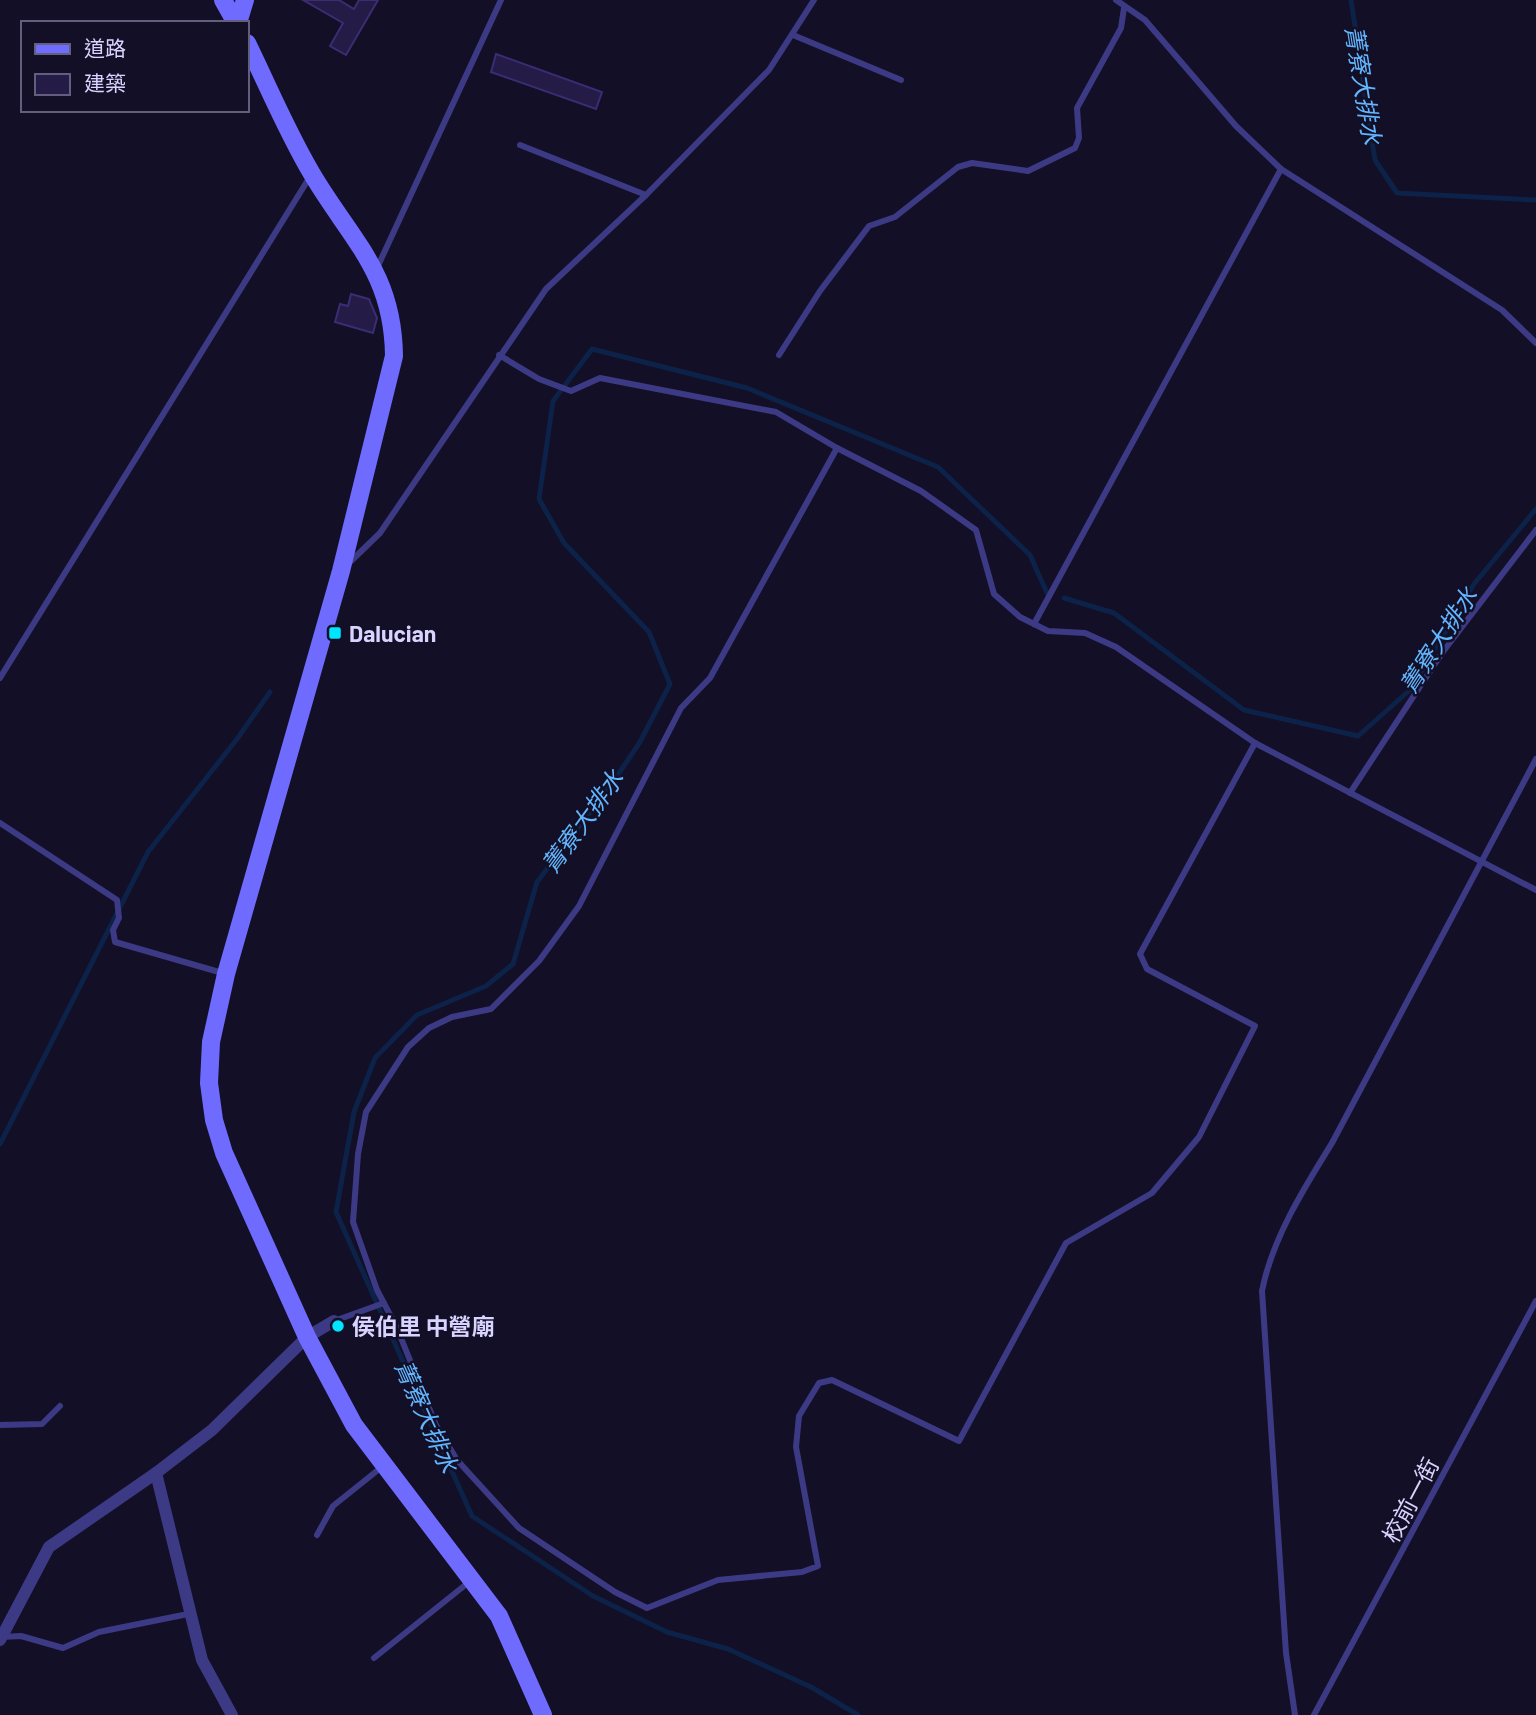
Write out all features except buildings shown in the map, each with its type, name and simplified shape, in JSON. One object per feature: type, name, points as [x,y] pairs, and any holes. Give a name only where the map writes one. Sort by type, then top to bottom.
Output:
[{"type":"street","points":[[223,0],[236,21]]},
{"type":"street","points":[[238,21],[245,0]]},
{"type":"street","points":[[248,45],[312,173],[377,270],[394,330],[394,356],[341,571],[226,974],[211,1042],[209,1083],[214,1120],[224,1153],[307,1337],[354,1425],[383,1466],[474,1579],[499,1616],[543,1715]]},
{"type":"street","points":[[0,1638],[49,1547],[156,1473],[212,1430],[307,1337],[334,1321]]},
{"type":"street","points":[[156,1473],[188,1614],[202,1660],[232,1715]]},
{"type":"lane","points":[[377,270],[501,0]]},
{"type":"lane","points":[[341,571],[380,533],[546,289],[646,195],[769,70],[814,0]]},
{"type":"lane","points":[[1116,0],[1145,20],[1236,126],[1281,169],[1503,310],[1536,343]]},
{"type":"lane","points":[[779,355],[820,291],[869,226],[895,217],[958,167],[972,163],[1028,171],[1075,148],[1079,138],[1077,108],[1121,28],[1124,8]]},
{"type":"lane","points":[[793,36],[901,80]]},
{"type":"lane","points":[[520,145],[646,195]]},
{"type":"lane","points":[[1034,624],[1281,169]]},
{"type":"lane","points":[[0,678],[312,173]]},
{"type":"lane","points":[[499,355],[539,379],[571,391],[600,378],[776,412],[837,448],[921,491],[976,530],[994,594],[1020,617],[1048,631],[1085,633],[1116,647],[1255,743],[1536,890]]},
{"type":"lane","points":[[837,448],[710,678],[681,708],[579,906],[539,961],[491,1009],[452,1017],[429,1028],[408,1047],[366,1112],[358,1154],[353,1222],[382,1304],[436,1425],[457,1460],[519,1528],[615,1592],[647,1608],[718,1580],[802,1572],[818,1566],[796,1447],[799,1416],[819,1383],[831,1380],[959,1441],[1066,1243],[1152,1193],[1199,1137],[1255,1026],[1147,969],[1140,954],[1255,743]]},
{"type":"lane","points":[[1350,793],[1442,653],[1536,530]]},
{"type":"lane","points":[[1294,1715],[1286,1653],[1263,1305],[1266,1270],[1305,1186],[1332,1143],[1536,759]]},
{"type":"lane","points":[[0,823],[117,900],[119,918],[113,930],[115,942],[226,974]]},
{"type":"lane","name":"校前一街","points":[[1314,1715],[1536,1301]]},
{"type":"lane","points":[[334,1321],[382,1304]]},
{"type":"lane","points":[[0,1424],[41,1424],[60,1406]]},
{"type":"lane","points":[[317,1535],[333,1506],[383,1466]]},
{"type":"lane","points":[[374,1658],[474,1579]]},
{"type":"lane","points":[[0,1638],[21,1636],[63,1648],[99,1632],[188,1614]]},
{"type":"waterway","name":"菁寮大排水","points":[[1351,0],[1375,160],[1397,193],[1536,200]]},
{"type":"waterway","name":"菁寮大排水","points":[[858,1715],[811,1687],[728,1649],[667,1632],[593,1596],[472,1516],[336,1212],[354,1112],[375,1058],[417,1015],[486,986],[513,964],[537,882],[640,742],[670,684],[649,632],[564,543],[539,499],[553,401],[592,349],[747,388],[938,467],[1030,555],[1047,593]]},
{"type":"waterway","name":"菁寮大排水","points":[[1064,598],[1114,613],[1244,710],[1358,736],[1411,689],[1474,584],[1536,509]]},
{"type":"waterway","points":[[0,1144],[148,852],[237,739],[270,692]]},
{"type":"place","name":"Dalucian","points":[[335,633]]},
{"type":"place","name":"侯伯里 中營廟","points":[[338,1326]]}]
